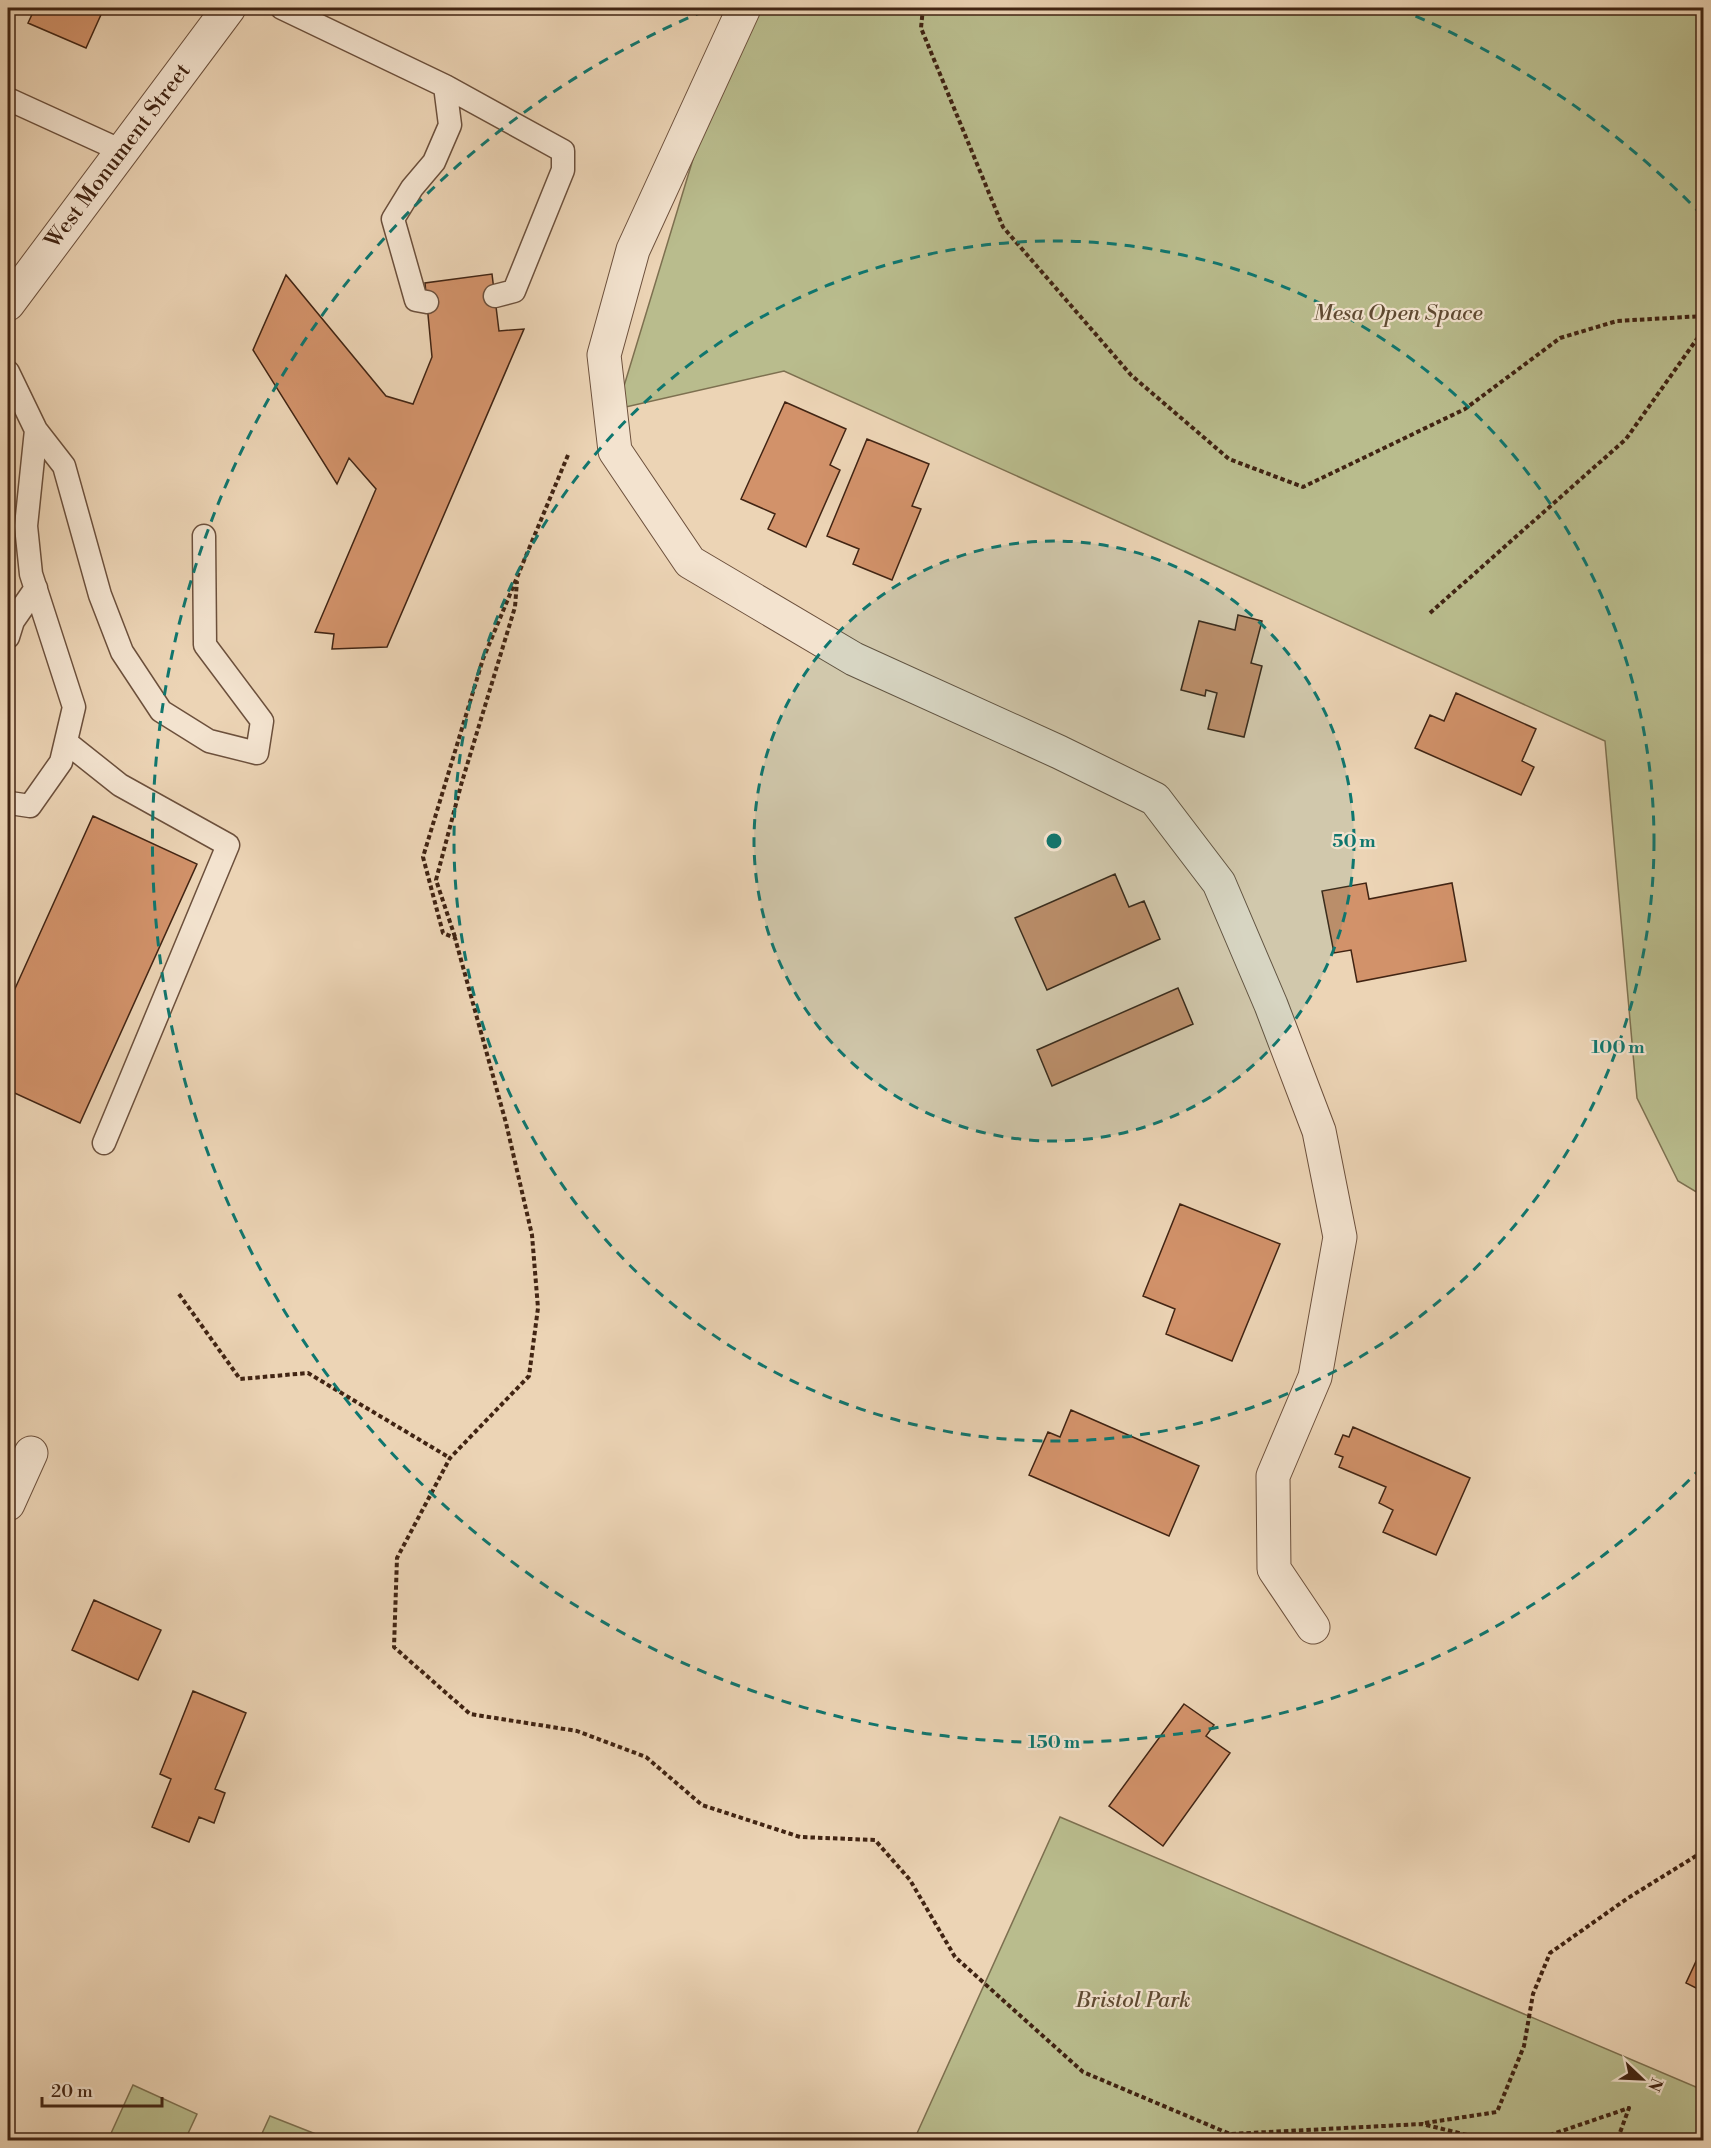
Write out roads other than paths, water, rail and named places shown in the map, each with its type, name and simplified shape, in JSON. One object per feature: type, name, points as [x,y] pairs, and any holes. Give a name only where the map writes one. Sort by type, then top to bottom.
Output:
[{"type":"street","name":"West Monument Street","points":[[8,304],[229,8]]},
{"type":"street","points":[[744,8],[633,250],[604,355],[615,451],[690,562],[854,659],[1059,752],[1155,799],[1219,883],[1271,1005],[1319,1131],[1340,1237],[1315,1377],[1273,1476],[1274,1569],[1313,1627]]},
{"type":"street","points":[[8,1504],[31,1453]]},
{"type":"lane","points":[[282,8],[445,86],[563,151],[563,170],[514,291],[495,296]]},
{"type":"lane","points":[[427,302],[416,300],[393,219],[412,188],[434,162],[450,125],[445,86]]},
{"type":"lane","points":[[8,99],[122,151]]},
{"type":"lane","points":[[8,372],[36,430],[64,466],[99,596],[122,652],[161,711],[209,741],[256,753],[262,721],[205,645],[204,536]]},
{"type":"lane","points":[[8,801],[30,806],[60,762],[74,707],[31,574],[26,526],[36,430]]},
{"type":"lane","points":[[8,637],[14,621],[36,588]]},
{"type":"lane","points":[[66,742],[120,785],[228,845],[104,1143]]},
{"type":"park label","name":"Mesa Open Space","points":[[1398,313]]},
{"type":"park label","name":"Bristol Park","points":[[1133,2000]]}]
